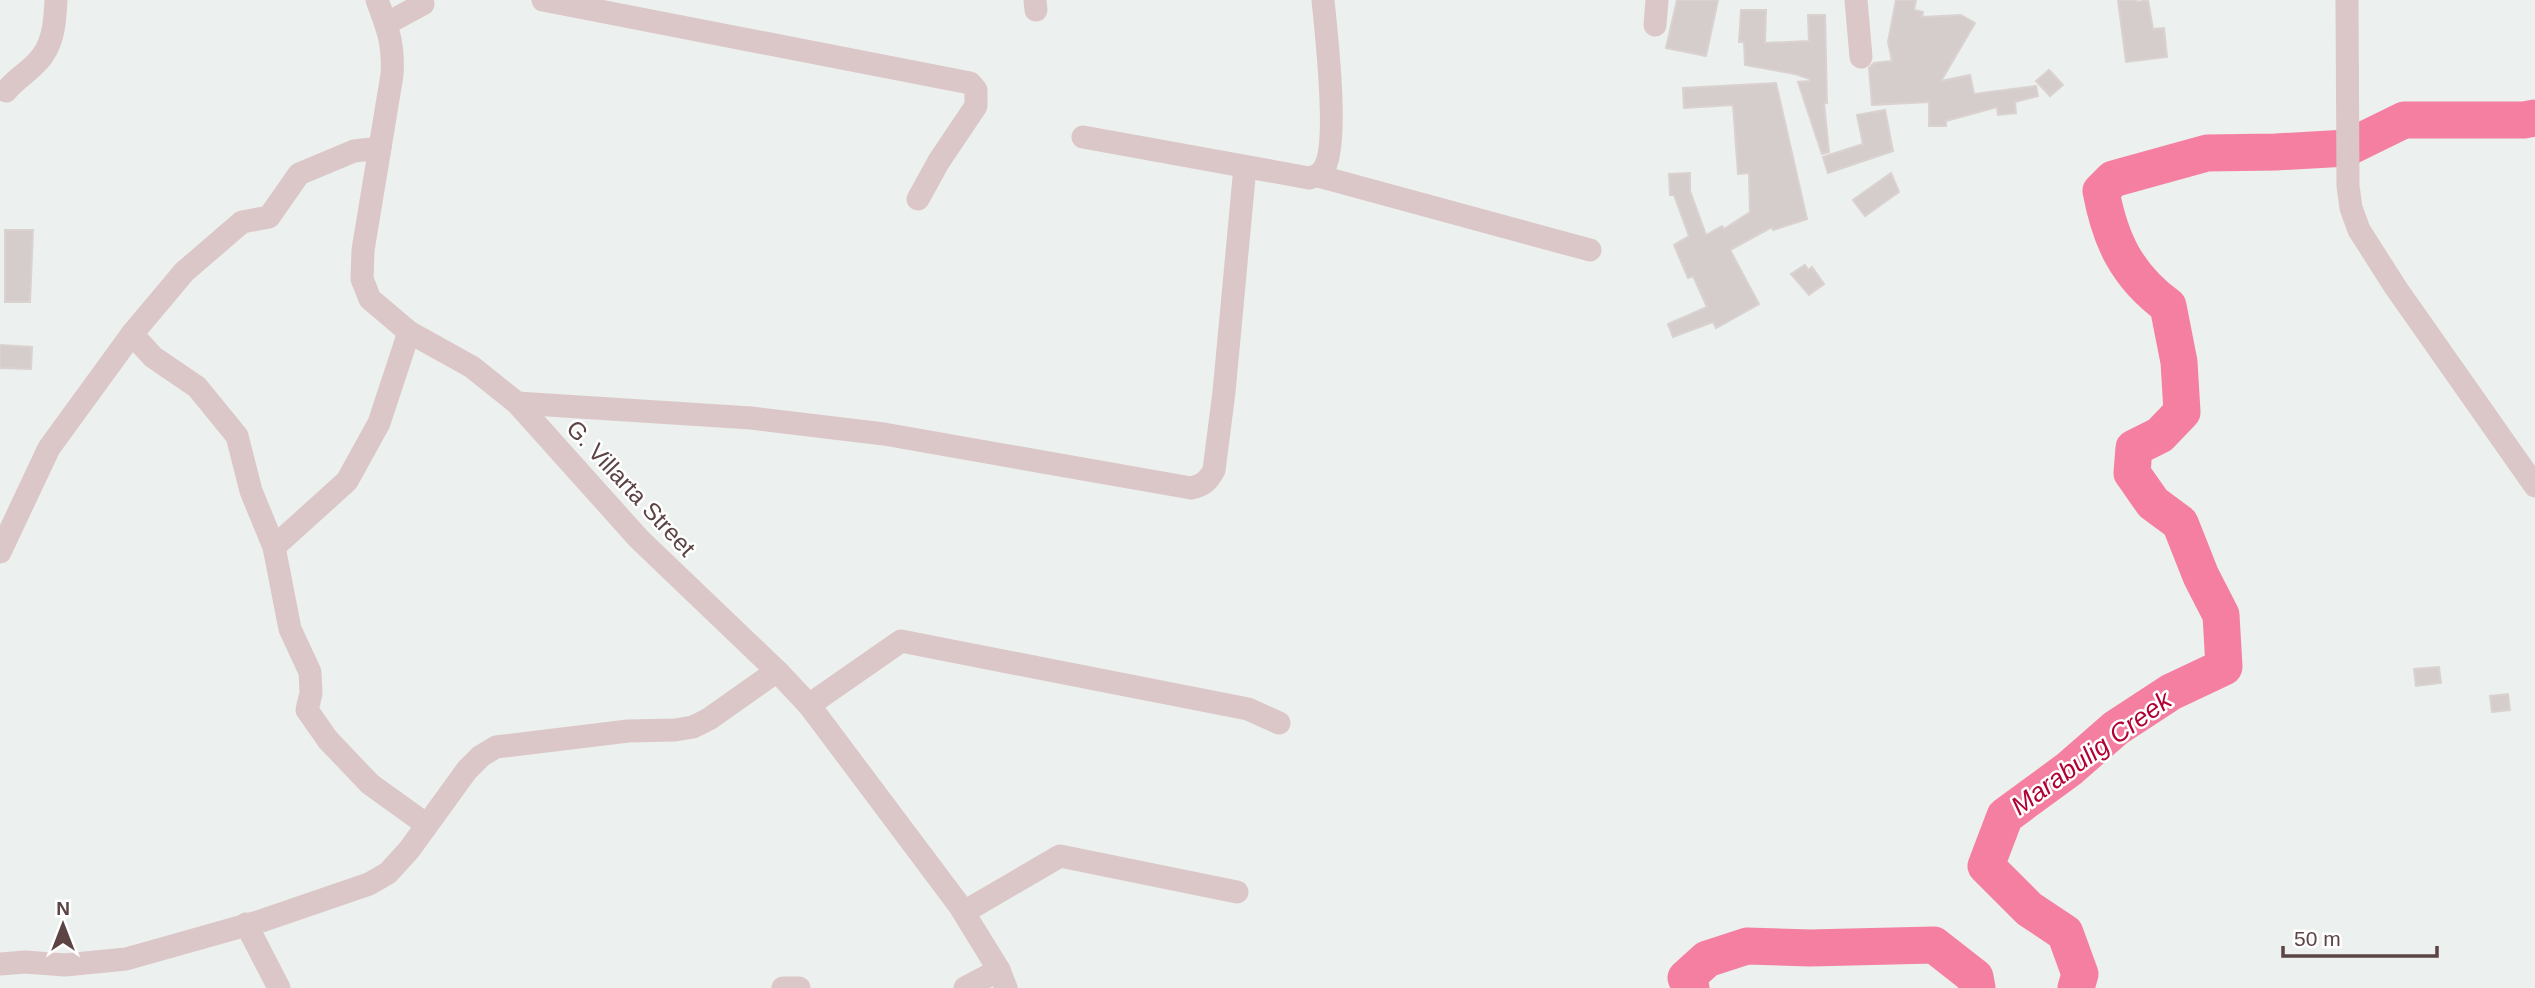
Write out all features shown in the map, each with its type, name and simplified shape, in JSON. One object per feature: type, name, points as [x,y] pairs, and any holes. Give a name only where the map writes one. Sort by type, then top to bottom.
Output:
[{"type":"street","points":[[6,91],[15,79],[42,57],[55,23],[56,0]]},
{"type":"street","name":"G. Villarta Street","points":[[377,0],[393,51],[392,75],[363,250],[362,279],[370,299],[409,332],[472,368],[517,403],[639,539],[809,705],[964,912],[1002,979]]},
{"type":"street","points":[[543,0],[970,83],[976,90],[976,106],[939,161],[918,199]]},
{"type":"street","points":[[1318,176],[1325,169],[1330,144],[1330,100],[1323,0]]},
{"type":"street","points":[[1655,25],[1657,0]]},
{"type":"street","points":[[1856,0],[1861,57]]},
{"type":"street","points":[[2347,0],[2348,168],[2351,208],[2359,230],[2396,288],[2535,486]]},
{"type":"street","points":[[386,24],[423,4]]},
{"type":"street","points":[[1083,137],[1309,178],[1318,176],[1590,250]]},
{"type":"street","points":[[0,552],[49,448],[132,334],[184,272],[242,222],[269,217],[299,174],[354,151],[380,148]]},
{"type":"street","points":[[517,403],[751,418],[884,434],[1191,488],[1201,486],[1214,470],[1226,379],[1245,167]]},
{"type":"street","points":[[274,547],[347,481],[379,424],[409,332]]},
{"type":"street","points":[[132,334],[153,356],[197,387],[237,436],[251,491],[274,547],[290,629],[310,672],[311,693],[307,710],[328,740],[370,784],[427,825]]},
{"type":"street","points":[[809,705],[901,641],[1248,709],[1279,723]]},
{"type":"street","points":[[0,964],[25,962],[65,965],[126,959],[369,884],[388,873],[409,850],[467,770],[481,756],[496,747],[693,727],[709,719],[777,671]]},
{"type":"street","points":[[964,912],[1060,856],[1237,892]]},
{"type":"street","points":[[246,924],[279,988]]},
{"type":"street","points":[[965,988],[1002,979]]},
{"type":"street","points":[[783,988],[797,988]]},
{"type":"building","points":[[1677,0],[1718,0],[1706,56],[1666,48]]},
{"type":"building","points":[[1896,0],[1916,0],[1914,10],[1923,12],[1922,17],[1961,15],[1975,23],[1941,81],[1970,75],[1974,94],[2036,86],[2038,96],[2015,102],[2016,113],[1998,115],[1997,107],[1946,121],[1946,126],[1929,126],[1929,102],[1872,105],[1869,68],[1874,63],[1892,61],[1888,42]]},
{"type":"building","points":[[2118,0],[2148,0],[2153,29],[2164,28],[2167,57],[2126,62]]},
{"type":"building","points":[[1741,10],[1766,10],[1765,43],[1809,41],[1808,15],[1825,15],[1827,103],[1824,103],[1829,152],[1822,154],[1798,82],[1810,79],[1745,65],[1744,42],[1739,42]]},
{"type":"building","points":[[2049,70],[2063,85],[2050,96],[2036,81]]},
{"type":"building","points":[[1776,83],[1807,219],[1773,230],[1772,227],[1730,250],[1759,304],[1716,328],[1713,322],[1673,337],[1668,324],[1707,307],[1693,276],[1688,278],[1674,245],[1689,236],[1674,195],[1670,195],[1669,174],[1690,173],[1690,191],[1706,235],[1722,226],[1724,229],[1750,212],[1749,173],[1738,174],[1733,105],[1684,108],[1683,88]]},
{"type":"building","points":[[1885,110],[1893,151],[1828,173],[1823,157],[1863,144],[1857,115]]},
{"type":"building","points":[[1891,173],[1899,192],[1865,216],[1853,200]]},
{"type":"building","points":[[5,230],[33,230],[30,302],[5,302]]},
{"type":"building","points":[[1805,265],[1808,270],[1812,267],[1824,284],[1809,295],[1791,274]]},
{"type":"building","points":[[0,345],[32,347],[31,369],[0,368]]},
{"type":"building","points":[[2439,667],[2441,683],[2416,686],[2414,669]]},
{"type":"building","points":[[2508,694],[2510,710],[2492,712],[2490,696]]},
{"type":"waterway","name":"Marabulig Creek","points":[[2076,988],[2080,974],[2065,933],[2029,909],[1986,866],[2005,816],[2069,769],[2116,728],[2171,692],[2224,667],[2221,615],[2201,576],[2180,523],[2153,503],[2132,473],[2134,448],[2160,435],[2182,412],[2179,362],[2168,306],[2142,282],[2122,256],[2101,191],[2113,179],[2207,153],[2347,148],[2404,120],[2535,118]]},
{"type":"waterway","name":"Marabulig Creek","points":[[1691,988],[1686,978],[1707,959],[1747,946],[1810,948],[1934,945],[1975,977],[1977,988]]}]
